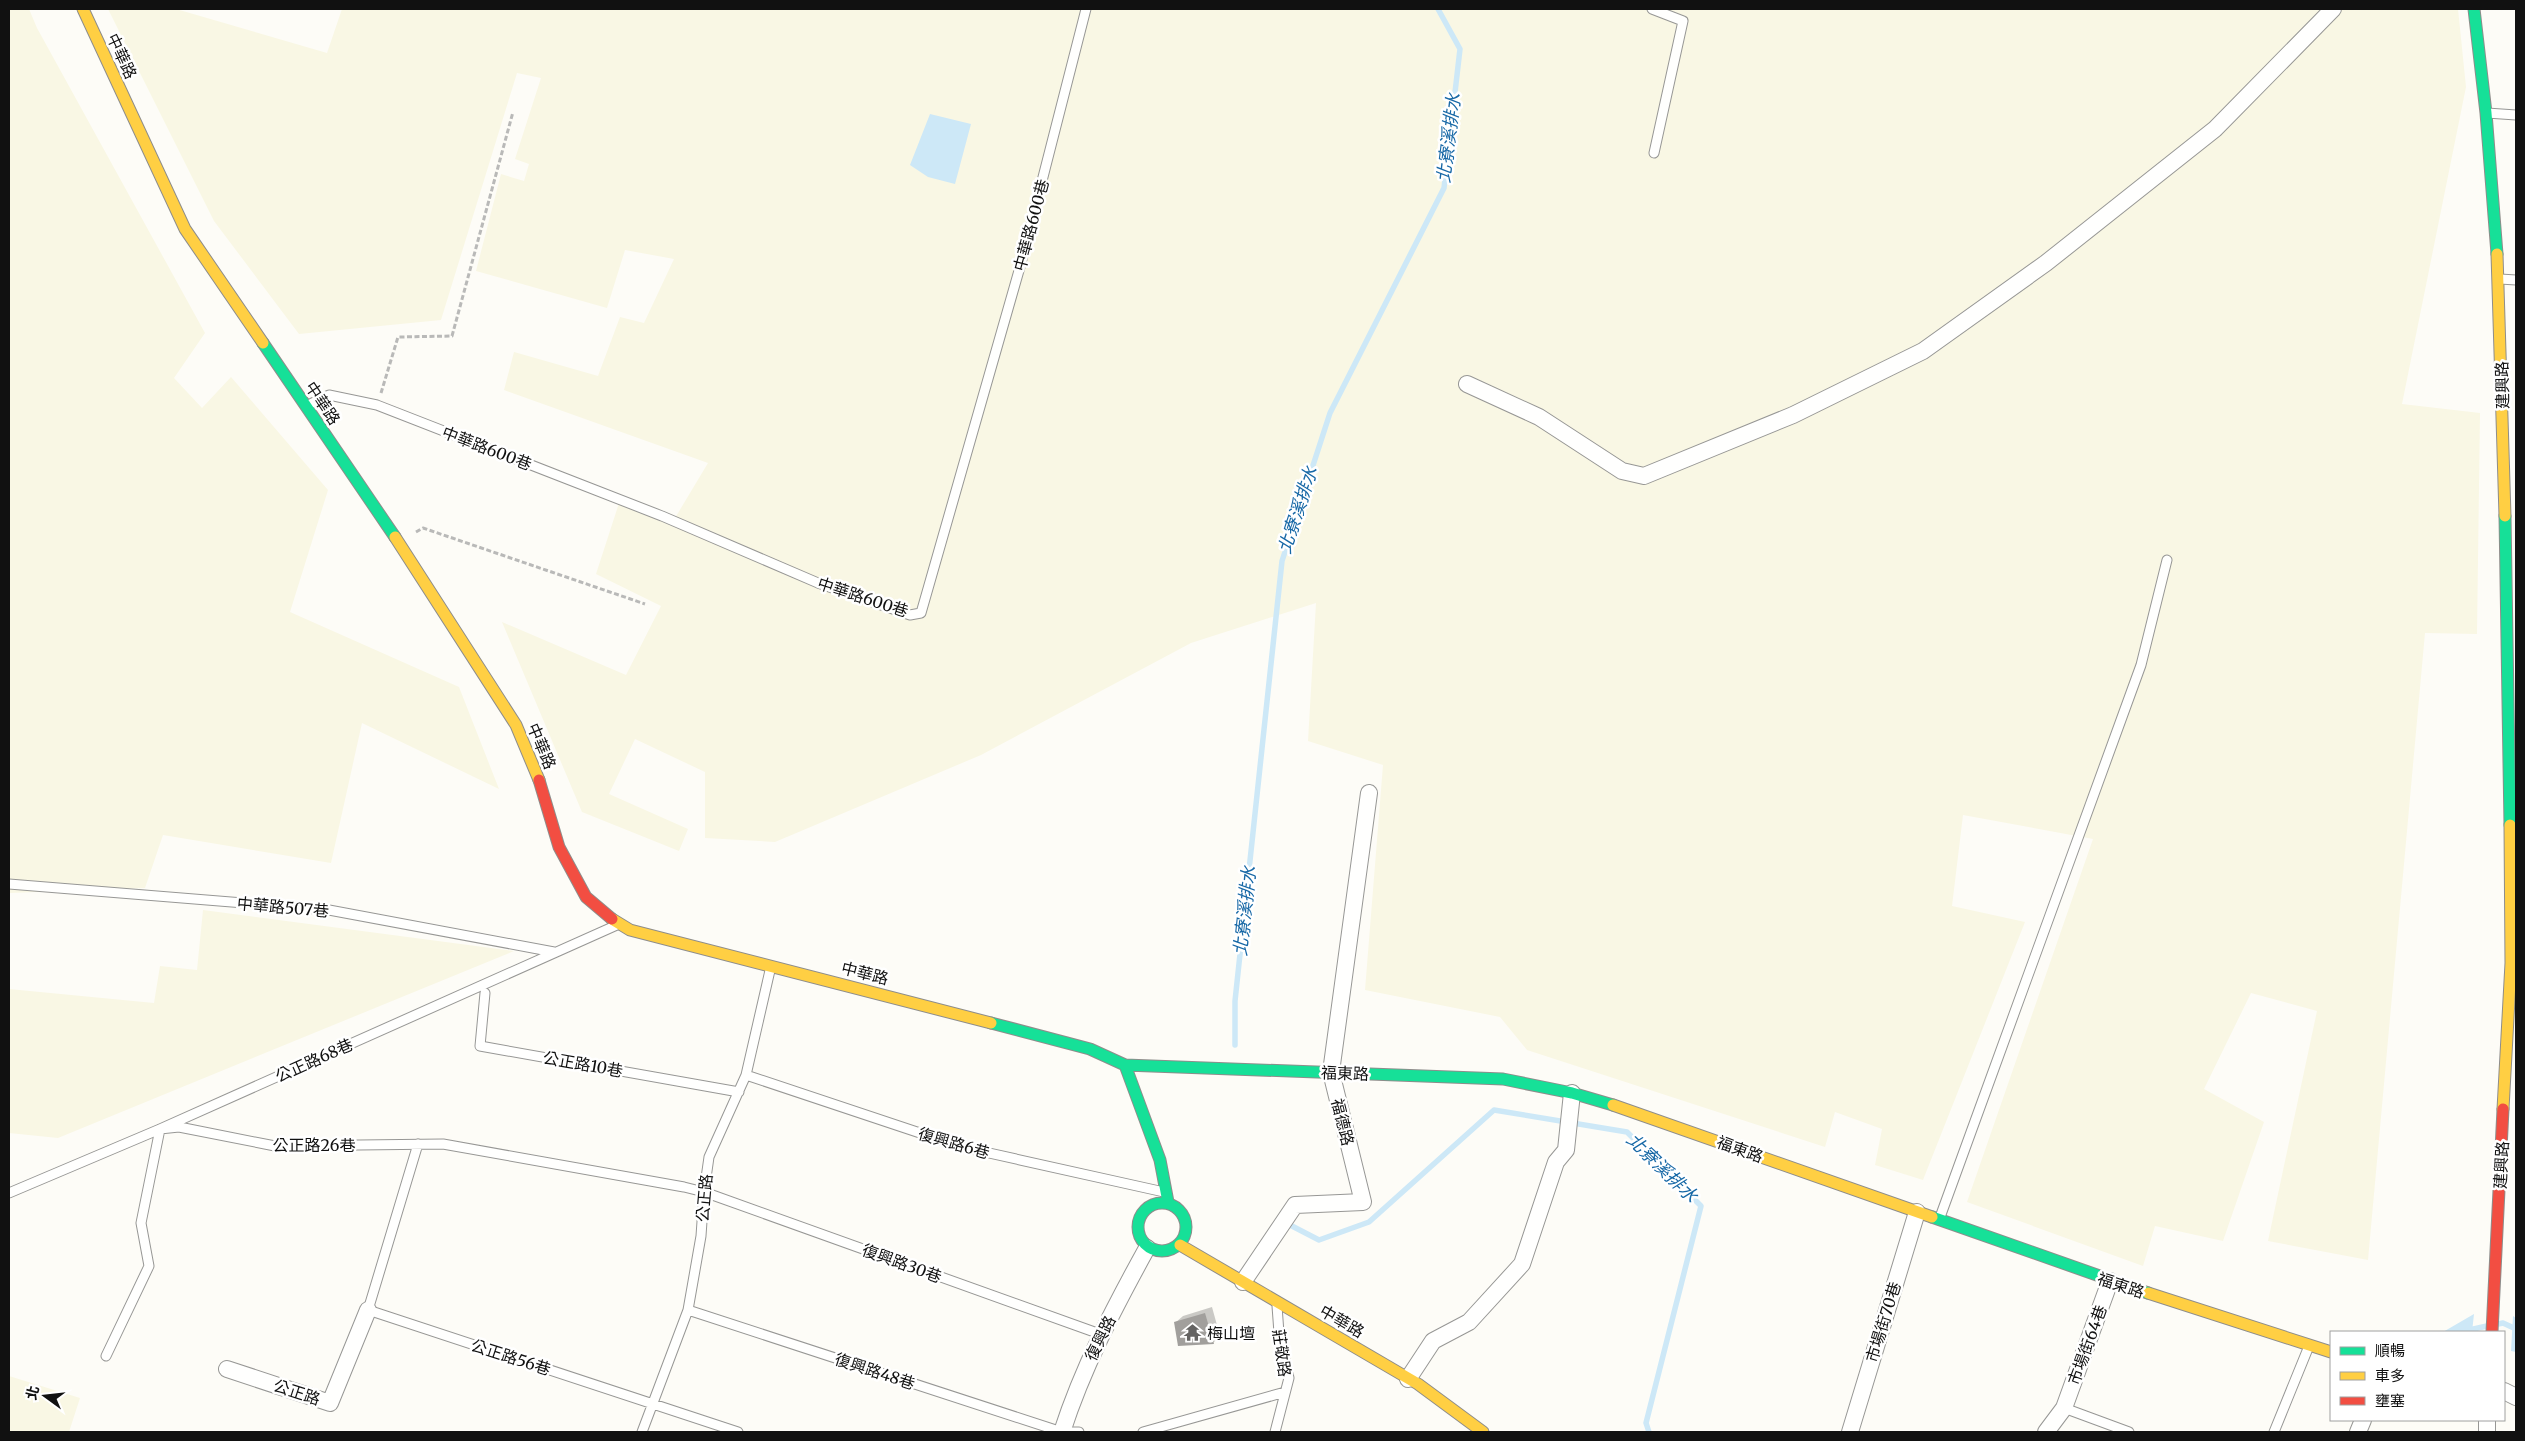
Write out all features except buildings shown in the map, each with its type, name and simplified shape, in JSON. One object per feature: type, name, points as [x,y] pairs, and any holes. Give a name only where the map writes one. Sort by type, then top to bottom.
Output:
[{"type":"street","name":"中華路","points":[[83,9],[185,229],[398,541],[516,725],[536,769],[559,847],[586,897],[618,924],[630,930],[1090,1049],[1125,1065]]},
{"type":"street","points":[[1467,384],[1539,417],[1622,471],[1644,476],[1793,415],[1923,351],[2046,263],[2215,129],[2333,9]]},
{"type":"street","name":"建興路","points":[[2474,9],[2486,114],[2500,279],[2514,963],[2492,1331]]},
{"type":"street","name":"福德路","points":[[1243,1282],[1295,1205],[1363,1202],[1331,1072],[1369,793]]},
{"type":"street","points":[[1125,1065],[1160,1160],[1167,1197],[1185,1217],[1187,1232],[1180,1245],[1164,1253],[1147,1248],[1137,1232],[1140,1214],[1167,1197]]},
{"type":"street","name":"福東路","points":[[1125,1065],[1503,1079],[1572,1093],[1639,1113],[2110,1281],[2330,1352]]},
{"type":"street","points":[[1408,1378],[1433,1341],[1469,1322],[1522,1264],[1556,1162],[1566,1150],[1572,1093]]},
{"type":"street","name":"市場街70巷","points":[[1850,1432],[1917,1212]]},
{"type":"street","name":"中華路","points":[[1180,1245],[1408,1378],[1483,1432]]},
{"type":"street","name":"復興路","points":[[1062,1432],[1076,1389],[1100,1334],[1147,1248]]},
{"type":"street","name":"市場街64巷","points":[[2046,1432],[2064,1408],[2110,1281]]},
{"type":"street","name":"公正路","points":[[227,1369],[330,1402],[368,1310]]},
{"type":"lane","name":"中華路600巷","points":[[305,406],[329,395],[377,405],[662,516],[818,582],[910,615],[921,613],[1020,266],[1086,9]]},
{"type":"lane","points":[[1652,9],[1683,20],[1654,153]]},
{"type":"lane","points":[[2486,114],[2516,115]]},
{"type":"lane","points":[[2500,279],[2516,280]]},
{"type":"lane","points":[[1939,1220],[2141,664],[2167,560]]},
{"type":"lane","name":"中華路507巷","points":[[9,884],[330,910],[554,952]]},
{"type":"lane","name":"公正路68巷","points":[[9,1194],[160,1129],[618,924]]},
{"type":"lane","name":"公正路","points":[[642,1432],[688,1310],[701,1236],[708,1157],[746,1075],[771,966]]},
{"type":"lane","name":"公正路10巷","points":[[485,993],[480,1046],[739,1092]]},
{"type":"lane","name":"復興路6巷","points":[[746,1075],[962,1147],[1167,1197]]},
{"type":"lane","name":"公正路26巷","points":[[160,1129],[179,1127],[275,1146],[443,1144],[704,1192]]},
{"type":"lane","points":[[106,1356],[149,1266],[141,1223],[160,1129]]},
{"type":"lane","points":[[368,1310],[418,1144]]},
{"type":"lane","name":"復興路30巷","points":[[704,1192],[1100,1334]]},
{"type":"lane","name":"莊敬路","points":[[1275,1432],[1289,1378],[1279,1333],[1277,1302]]},
{"type":"lane","name":"公正路56巷","points":[[368,1310],[738,1432]]},
{"type":"lane","name":"復興路48巷","points":[[688,1310],[1062,1432],[1079,1432]]},
{"type":"lane","points":[[2274,1432],[2309,1345]]},
{"type":"lane","points":[[1143,1432],[1285,1392]]},
{"type":"lane","points":[[2064,1408],[2129,1432]]},
{"type":"path","points":[[377,405],[398,337],[452,336],[513,112]]},
{"type":"path","points":[[398,541],[423,528],[644,604]]},
{"type":"shaded area","points":[[9,9],[29,9],[37,28],[205,333],[174,378],[202,408],[231,377],[328,490],[290,612],[459,687],[499,789],[362,723],[331,863],[163,835],[145,888],[9,893]]},
{"type":"shaded area","points":[[108,9],[176,9],[327,53],[342,9],[2458,9],[2466,87],[2402,404],[2480,413],[2477,634],[2425,633],[2368,1260],[2268,1241],[2317,1011],[2251,993],[2204,1089],[2264,1122],[2223,1241],[2155,1226],[2143,1266],[1967,1202],[2093,839],[1963,815],[1952,906],[2025,922],[1923,1180],[1875,1165],[1882,1129],[1835,1112],[1825,1147],[1527,1050],[1500,1017],[1365,990],[1383,765],[1308,741],[1316,603],[1191,643],[981,755],[775,842],[705,838],[705,772],[635,739],[609,794],[688,829],[679,851],[582,812],[502,622],[626,675],[661,606],[596,574],[620,500],[675,518],[708,463],[504,390],[514,352],[598,376],[620,317],[644,323],[674,259],[625,250],[607,308],[476,271],[501,174],[524,181],[529,164],[515,159],[541,78],[517,73],[441,320],[299,334],[214,221]]},
{"type":"shaded area","points":[[203,910],[514,951],[58,1138],[9,1133],[9,989],[154,1003],[160,966],[197,970]]},
{"type":"shaded area","points":[[9,1376],[80,1398],[69,1432],[9,1432]]},
{"type":"water","points":[[930,114],[971,124],[955,184],[928,177],[910,165]]},
{"type":"water","points":[[2474,1314],[2472,1331],[2445,1331]]},
{"type":"water","points":[[2513,1316],[2516,1318],[2516,1352],[2511,1351]]},
{"type":"waterway","name":"北寮溪排水","points":[[1235,1045],[1235,1001],[1282,561],[1330,413],[1444,188],[1460,49],[1438,9]]},
{"type":"waterway","name":"北寮溪排水","points":[[1290,1225],[1319,1240],[1369,1222],[1494,1110],[1627,1132],[1701,1206],[1646,1423],[1649,1432]]},
{"type":"waterway","name":"北寮溪排水","points":[[2498,1324],[2503,1323],[2516,1329]]},
{"type":"waterway","name":"北寮溪排水","points":[[2464,1331],[2487,1326]]},
{"type":"traffic: fast","points":[[2474,9],[2486,113],[2497,254]]},
{"type":"traffic: fast","points":[[263,343],[395,537]]},
{"type":"traffic: fast","points":[[2505,516],[2510,825]]},
{"type":"traffic: fast","points":[[991,1023],[1090,1049],[1125,1065],[1160,1160],[1168,1202]]},
{"type":"traffic: fast","points":[[1125,1065],[1503,1079],[1572,1093],[1613,1105]]},
{"type":"traffic: fast","points":[[1157,1203],[1167,1203],[1176,1207],[1182,1213],[1185,1218],[1186,1227],[1185,1236],[1176,1247],[1167,1251],[1157,1251],[1148,1247],[1142,1241],[1138,1232],[1138,1222],[1142,1213],[1148,1207],[1157,1203]]},
{"type":"traffic: fast","points":[[1932,1217],[2148,1293]]},
{"type":"traffic: slow","points":[[83,9],[185,229],[263,343]]},
{"type":"traffic: slow","points":[[2497,254],[2505,516]]},
{"type":"traffic: slow","points":[[395,537],[516,725],[539,780]]},
{"type":"traffic: slow","points":[[2503,1109],[2511,963],[2510,825]]},
{"type":"traffic: slow","points":[[612,919],[630,930],[991,1023]]},
{"type":"traffic: slow","points":[[1613,1105],[1932,1217]]},
{"type":"traffic: slow","points":[[1180,1245],[1418,1384],[1483,1432]]},
{"type":"traffic: slow","points":[[2148,1293],[2330,1352]]},
{"type":"traffic: jam","points":[[539,780],[559,847],[586,897],[612,919]]},
{"type":"traffic: jam","points":[[2492,1331],[2503,1109]]},
{"type":"place","name":"梅山壇","points":[[1193,1333]]}]
